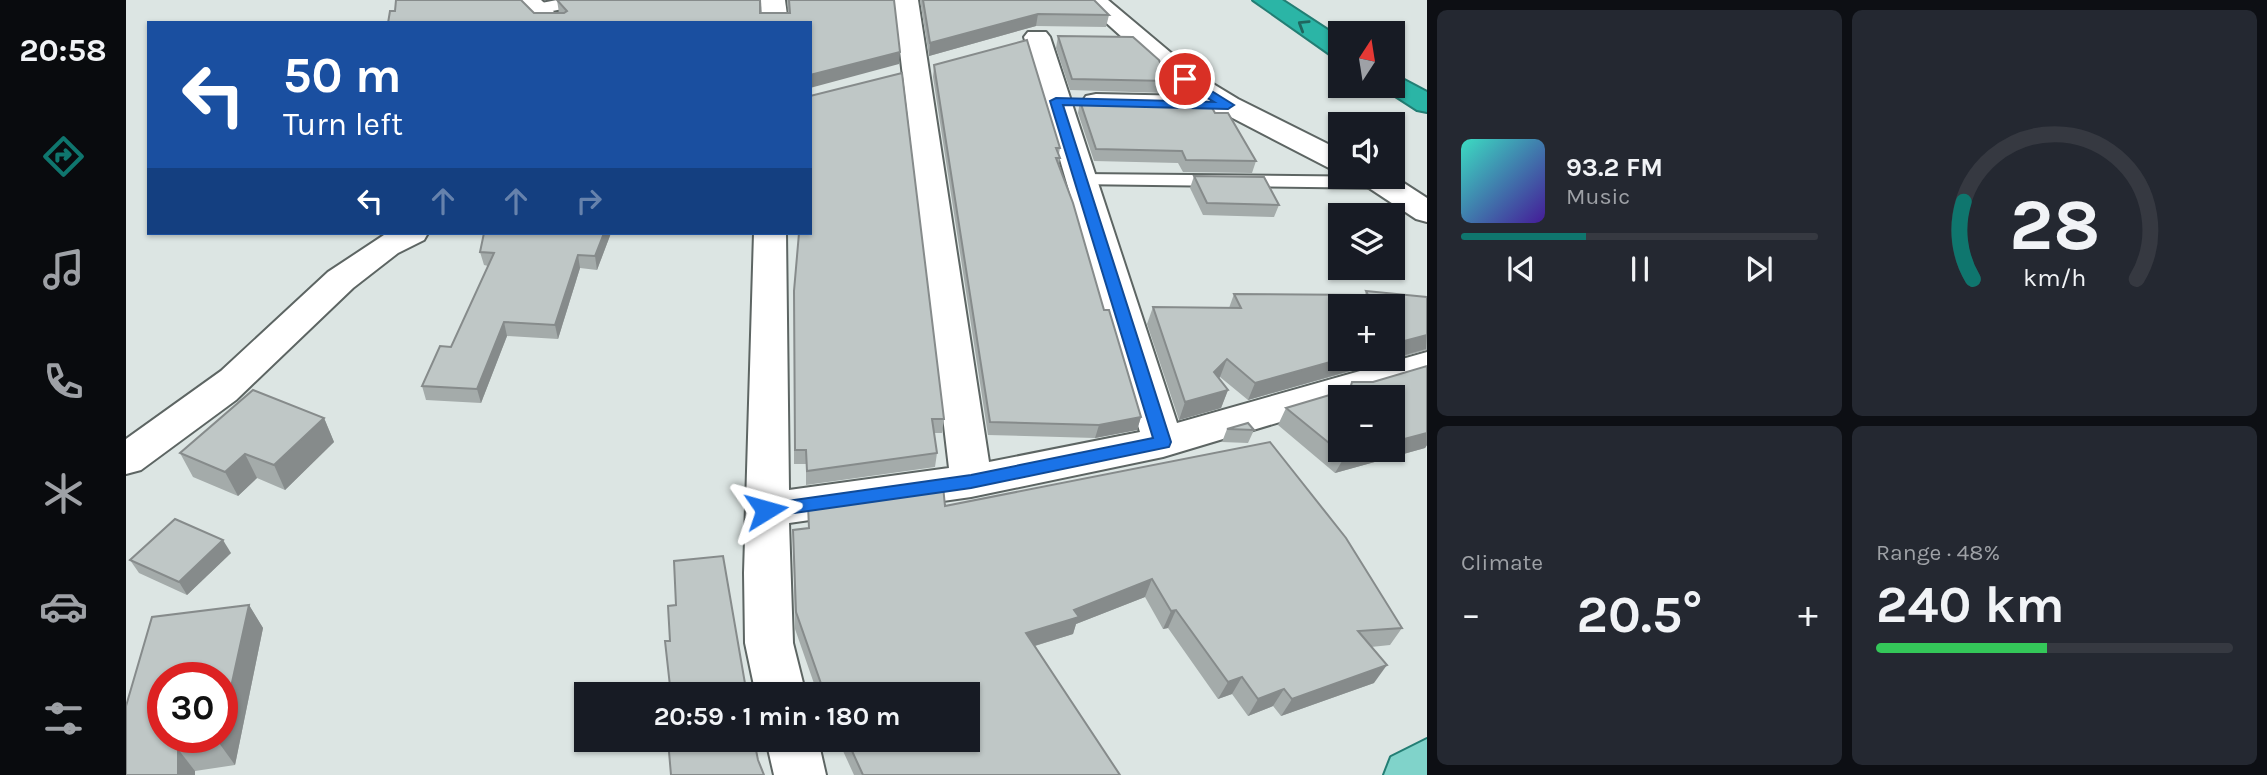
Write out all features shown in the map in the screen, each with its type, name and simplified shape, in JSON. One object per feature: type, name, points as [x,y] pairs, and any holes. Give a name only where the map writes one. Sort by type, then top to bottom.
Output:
[{"type":"highway","points":[[1265,0],[1328,41]]},
{"type":"highway","points":[[1405,90],[1427,104]]},
{"type":"main road","points":[[1410,775],[1427,764]]},
{"type":"street","points":[[773,0],[775,21]]},
{"type":"street","points":[[906,0],[971,481]]},
{"type":"street","points":[[1093,0],[1185,79],[1228,105],[1328,156]]},
{"type":"street","points":[[1101,37],[1140,38]]},
{"type":"street","points":[[1037,39],[1163,442]]},
{"type":"street","points":[[1056,101],[1228,105]]},
{"type":"street","points":[[1394,189],[1427,212]]},
{"type":"street","points":[[126,459],[236,380],[339,282],[393,241],[407,235]]},
{"type":"street","points":[[770,235],[766,510],[769,643],[778,682]]},
{"type":"street","points":[[766,510],[971,481],[1163,442],[1427,365]]},
{"type":"street","points":[[795,752],[800,775]]},
{"type":"lane","points":[[540,15],[582,0]]},
{"type":"lane","points":[[1080,180],[1328,179]]},
{"type":"building","points":[[396,0],[521,0],[534,13],[564,13],[567,11],[557,0],[760,0],[760,13],[790,13],[789,0],[894,0],[900,52],[812,74],[812,21],[388,21],[390,11],[395,11]]},
{"type":"building","points":[[923,0],[1094,0],[1109,15],[1038,14],[930,43]]},
{"type":"building","points":[[1058,36],[1133,37],[1159,60],[1168,81],[1072,79]]},
{"type":"building","points":[[1027,40],[1060,148],[1056,148],[1060,158],[1056,158],[1073,203],[1104,310],[1109,310],[1141,417],[1099,425],[990,422],[934,65]]},
{"type":"building","points":[[902,73],[944,419],[932,419],[937,453],[807,471],[806,450],[795,450],[794,291],[799,235],[812,235],[812,96]]},
{"type":"building","points":[[1080,101],[1211,106],[1215,113],[1228,113],[1256,161],[1186,160],[1182,151],[1096,149]]},
{"type":"building","points":[[1194,176],[1264,177],[1279,205],[1207,203]]},
{"type":"building","points":[[484,235],[603,235],[595,256],[578,255],[555,325],[504,322],[477,389],[422,386],[440,346],[451,347],[494,253],[480,252]]},
{"type":"building","points":[[1366,291],[1396,294],[1368,294]]},
{"type":"building","points":[[1234,294],[1328,295],[1328,363],[1255,383],[1227,359],[1214,372],[1228,390],[1185,402],[1153,307],[1241,308]]},
{"type":"building","points":[[1405,295],[1427,297],[1427,335],[1405,341]]},
{"type":"building","points":[[1427,366],[1427,433],[1405,439],[1405,385],[1351,385],[1352,382],[1373,382]]},
{"type":"building","points":[[253,390],[324,418],[274,465],[245,454],[225,472],[180,453]]},
{"type":"building","points":[[1328,396],[1328,442],[1286,408]]},
{"type":"building","points":[[1248,423],[1254,430],[1227,429]]},
{"type":"building","points":[[1270,442],[1346,538],[1402,628],[1358,631],[1387,665],[1292,699],[1284,689],[1258,699],[1242,677],[1228,682],[1176,610],[1171,611],[1152,579],[1074,610],[1079,617],[1026,633],[1120,775],[863,775],[852,752],[980,752],[980,682],[820,682],[796,612],[793,530],[809,528],[808,505],[943,486],[945,506]]},
{"type":"building","points":[[175,519],[223,540],[179,582],[130,560]]},
{"type":"building","points":[[723,556],[745,682],[670,682],[665,641],[670,641],[668,606],[676,605],[674,561]]},
{"type":"building","points":[[249,605],[236,662],[147,662],[147,753],[178,753],[178,775],[126,775],[126,706],[152,617]]},
{"type":"building","points":[[669,752],[756,752],[764,775],[671,775]]},
{"type":"route","points":[[766,510],[971,481],[1163,442],[1056,101],[1228,105],[1185,79]]}]
